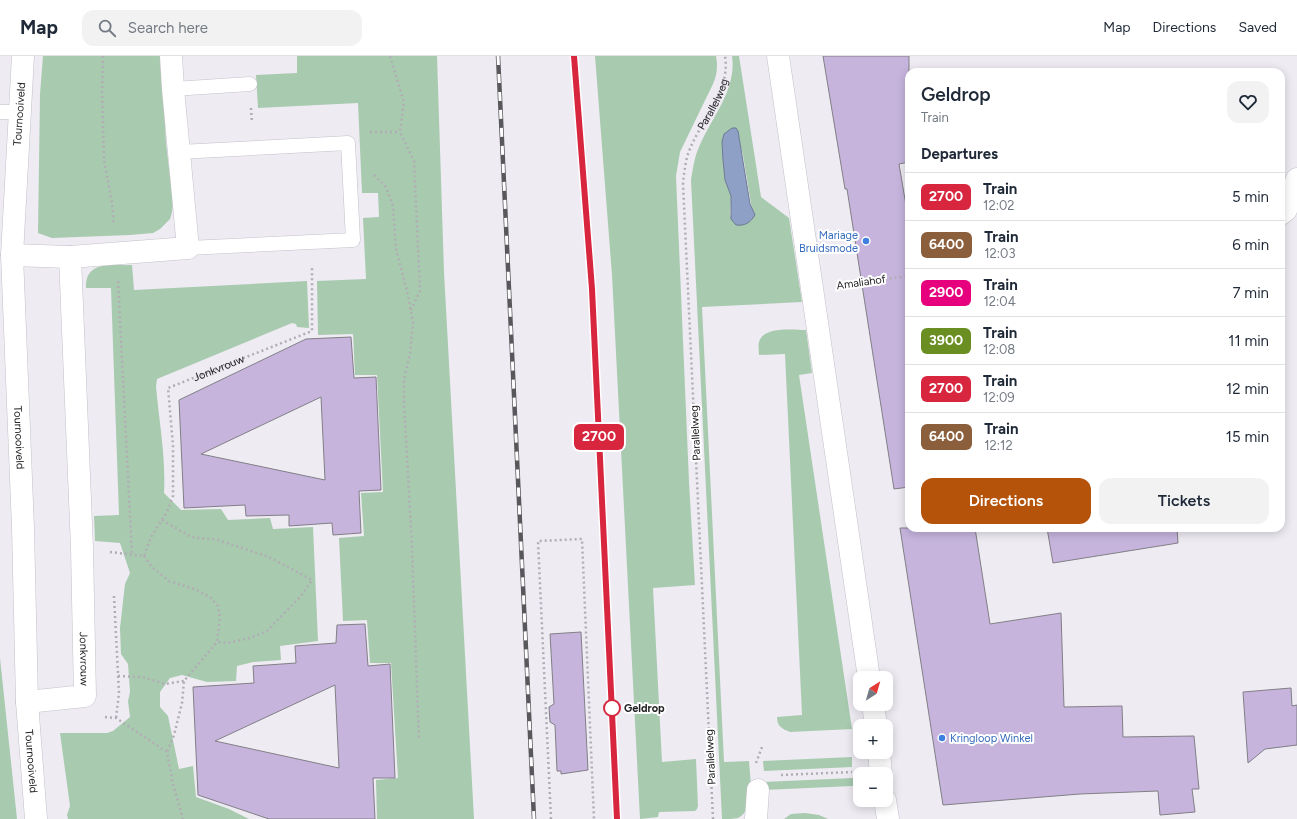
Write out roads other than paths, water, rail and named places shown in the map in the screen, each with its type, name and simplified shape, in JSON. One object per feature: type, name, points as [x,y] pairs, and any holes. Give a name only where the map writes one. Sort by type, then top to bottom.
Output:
[{"type":"street","name":"Tournooiveld","points":[[23,56],[10,112],[8,169],[23,528],[27,702],[36,819]]},
{"type":"street","points":[[12,255],[70,257],[188,248],[171,56]]},
{"type":"street","points":[[778,56],[868,671]]},
{"type":"street","points":[[1285,211],[1297,179]]},
{"type":"street","name":"Jonkvrouw","points":[[27,702],[85,696],[82,548],[70,257]]},
{"type":"street","points":[[756,819],[758,790]]},
{"type":"street","points":[[886,807],[888,819]]},
{"type":"lane","points":[[173,89],[250,84]]},
{"type":"lane","points":[[179,152],[348,143],[353,240],[188,248]]},
{"type":"water","points":[[732,128],[736,128],[738,131],[750,204],[755,215],[749,222],[742,225],[736,225],[731,219],[731,196],[725,180],[722,142],[724,134]]},
{"type":"railway","points":[[498,56],[534,819]]},
{"type":"railway","points":[[574,56],[592,289],[617,819]]},
{"type":"train","name":"2700","points":[[574,56],[592,289],[617,819]]},
{"type":"place","name":"Mariage Bruidsmode","points":[[866,241]]},
{"type":"place","name":"Geldrop","points":[[612,708]]},
{"type":"place","name":"Kringloop Winkel","points":[[942,738]]}]
